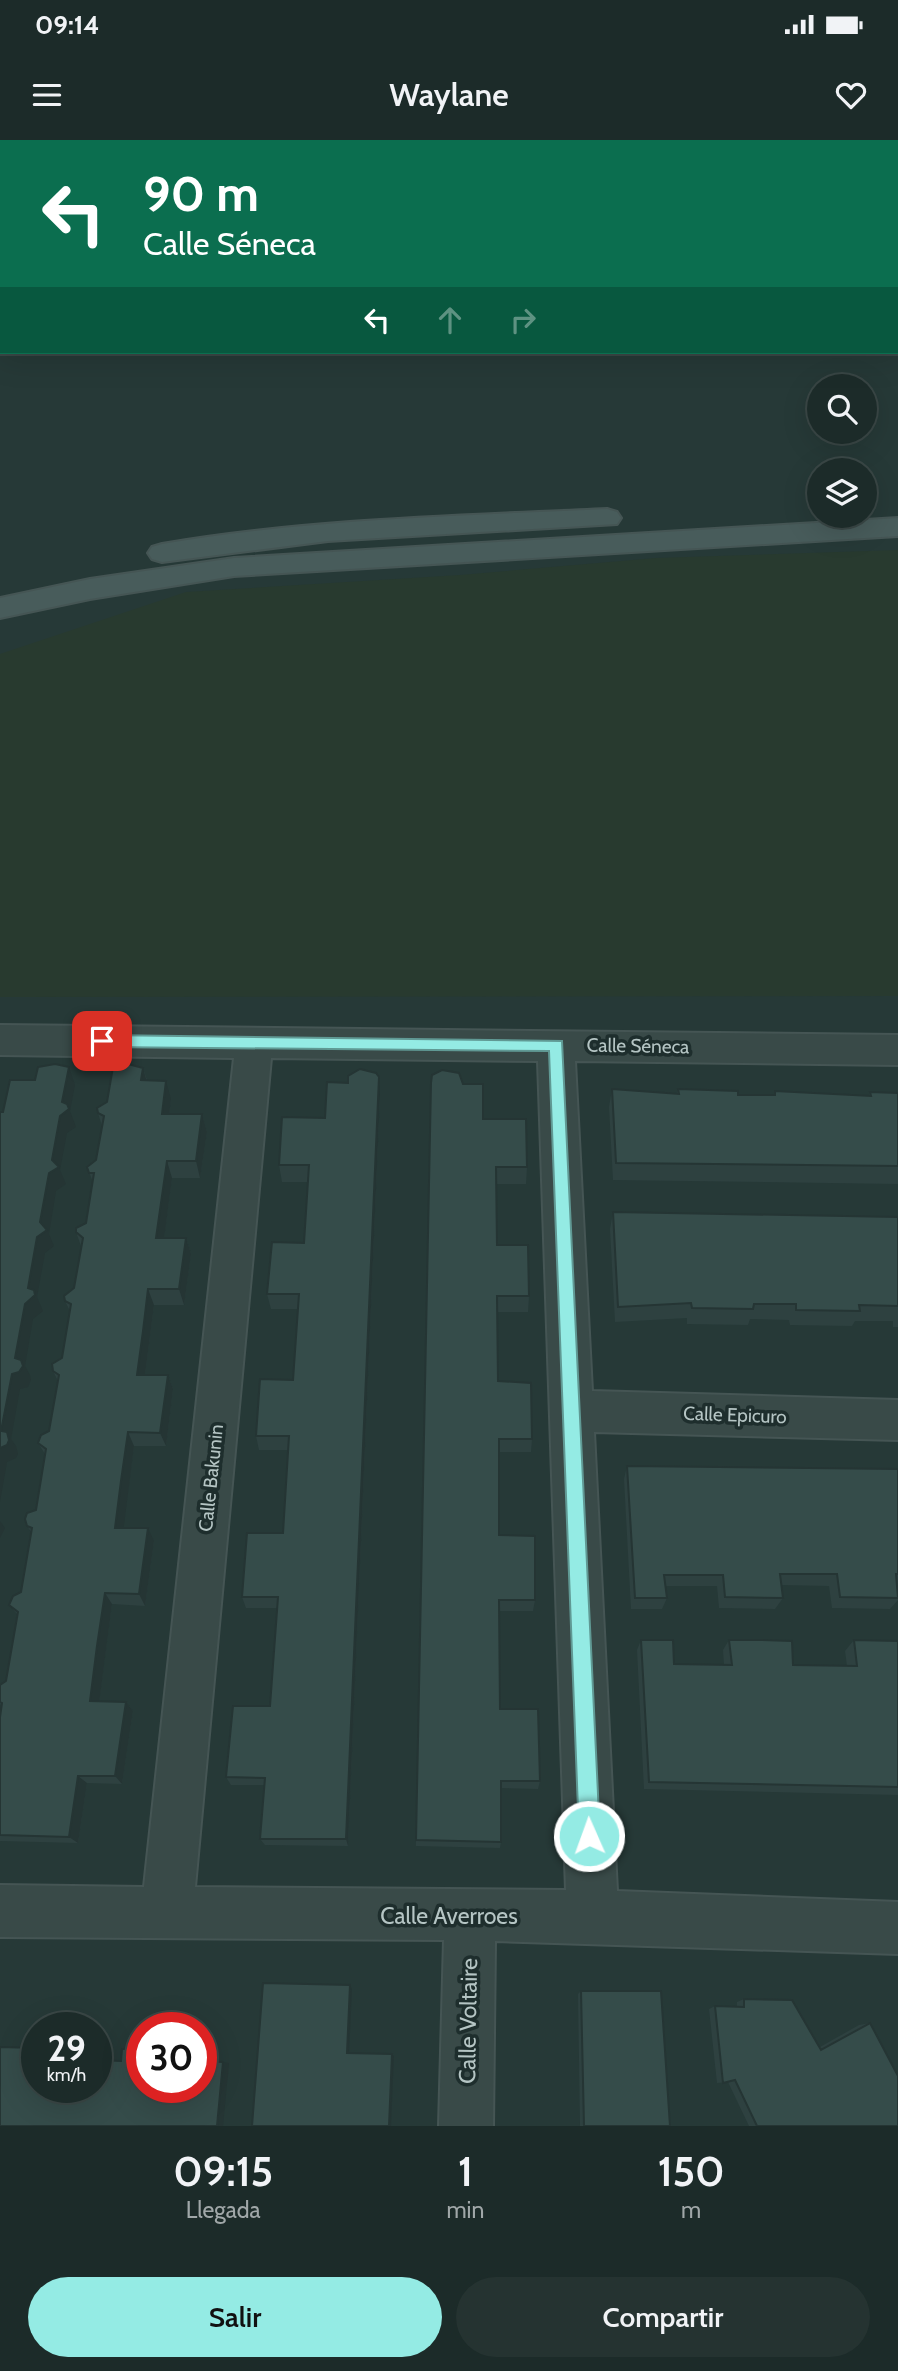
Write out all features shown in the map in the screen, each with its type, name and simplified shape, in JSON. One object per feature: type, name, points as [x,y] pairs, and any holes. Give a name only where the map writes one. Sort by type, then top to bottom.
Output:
[{"type":"street","points":[[877,503],[898,502]]},
{"type":"street","points":[[0,582],[218,542],[318,533],[807,508]]},
{"type":"street","points":[[0,608],[90,589],[234,567],[898,527]]},
{"type":"street","name":"Calle Séneca","points":[[0,1040],[898,1050]]},
{"type":"street","name":"Calle Bakunin","points":[[167,1913],[254,1042]]},
{"type":"street","points":[[556,1045],[593,1916]]},
{"type":"street","name":"Calle Epicuro","points":[[571,1411],[898,1420]]},
{"type":"street","name":"Calle Averroes","points":[[0,1911],[593,1916],[897,1929]]},
{"type":"street","name":"Calle Voltaire","points":[[466,2126],[470,1917]]},
{"type":"green space","points":[[898,550],[898,996],[0,997],[0,654],[186,592],[460,575],[656,558]]},
{"type":"building","points":[[55,1064],[69,1067],[62,1102],[67,1104],[69,1109],[60,1116],[52,1160],[59,1167],[49,1173],[40,1222],[47,1230],[37,1237],[28,1288],[34,1290],[35,1295],[25,1304],[15,1358],[21,1360],[23,1366],[19,1372],[12,1374],[1,1431],[7,1432],[9,1440],[7,1445],[0,1448],[0,1112],[3,1112],[10,1080],[35,1080],[38,1067]]},
{"type":"building","points":[[128,1064],[143,1068],[141,1080],[166,1081],[162,1114],[202,1114],[196,1161],[167,1161],[156,1238],[186,1238],[179,1289],[148,1289],[137,1375],[168,1375],[160,1433],[128,1432],[121,1481],[115,1528],[148,1528],[139,1594],[105,1593],[97,1646],[90,1701],[126,1702],[115,1776],[78,1776],[69,1837],[0,1835],[0,1685],[6,1681],[18,1612],[9,1605],[13,1596],[21,1592],[32,1528],[27,1526],[25,1519],[27,1513],[36,1510],[46,1449],[38,1443],[41,1435],[49,1431],[59,1375],[53,1371],[52,1364],[62,1358],[71,1304],[65,1301],[64,1296],[74,1288],[83,1238],[76,1232],[76,1228],[86,1223],[94,1173],[89,1173],[87,1167],[96,1160],[104,1116],[98,1113],[97,1108],[107,1102],[113,1067]]},
{"type":"building","points":[[360,1069],[376,1073],[379,1077],[346,1839],[260,1839],[265,1778],[226,1777],[233,1706],[270,1706],[278,1597],[242,1597],[247,1533],[283,1533],[289,1436],[256,1436],[260,1379],[293,1380],[299,1294],[267,1294],[272,1242],[304,1243],[309,1165],[279,1165],[282,1117],[325,1118],[327,1082],[348,1083],[348,1076]]},
{"type":"building","points":[[442,1070],[459,1073],[463,1084],[483,1084],[483,1119],[526,1119],[527,1167],[496,1167],[497,1245],[528,1245],[529,1296],[497,1296],[498,1381],[531,1383],[532,1439],[499,1439],[499,1535],[535,1536],[535,1600],[499,1600],[500,1709],[538,1709],[540,1781],[501,1781],[501,1842],[416,1840],[431,1083],[432,1075]]},
{"type":"building","points":[[612,1089],[679,1094],[678,1089],[738,1091],[738,1095],[775,1095],[775,1091],[871,1096],[870,1092],[898,1093],[898,1166],[616,1163]]},
{"type":"building","points":[[613,1212],[898,1217],[898,1306],[859,1305],[860,1311],[796,1310],[796,1304],[754,1304],[753,1309],[692,1308],[691,1303],[618,1307]]},
{"type":"building","points":[[627,1466],[898,1469],[898,1598],[840,1597],[837,1574],[780,1574],[783,1598],[725,1597],[723,1575],[664,1575],[667,1598],[635,1598]]},
{"type":"building","points":[[641,1640],[673,1640],[674,1664],[732,1665],[729,1640],[761,1640],[792,1641],[793,1665],[857,1666],[854,1640],[898,1641],[898,1787],[649,1782]]},
{"type":"building","points":[[263,1983],[350,1985],[347,2053],[392,2054],[389,2126],[252,2126]]},
{"type":"building","points":[[581,1991],[661,1991],[670,2126],[584,2126]]},
{"type":"building","points":[[744,1999],[792,2000],[821,2050],[870,2023],[898,2076],[898,2126],[757,2126],[735,2080],[723,2083],[715,2006],[744,2007]]},
{"type":"building","points":[[0,2047],[21,2048],[21,2103],[112,2103],[112,2061],[121,2061],[122,2049],[126,2049],[126,2103],[217,2103],[217,2062],[223,2062],[217,2126],[0,2126]]},
{"type":"route","points":[[102,1041],[556,1045],[589,1836]]}]
